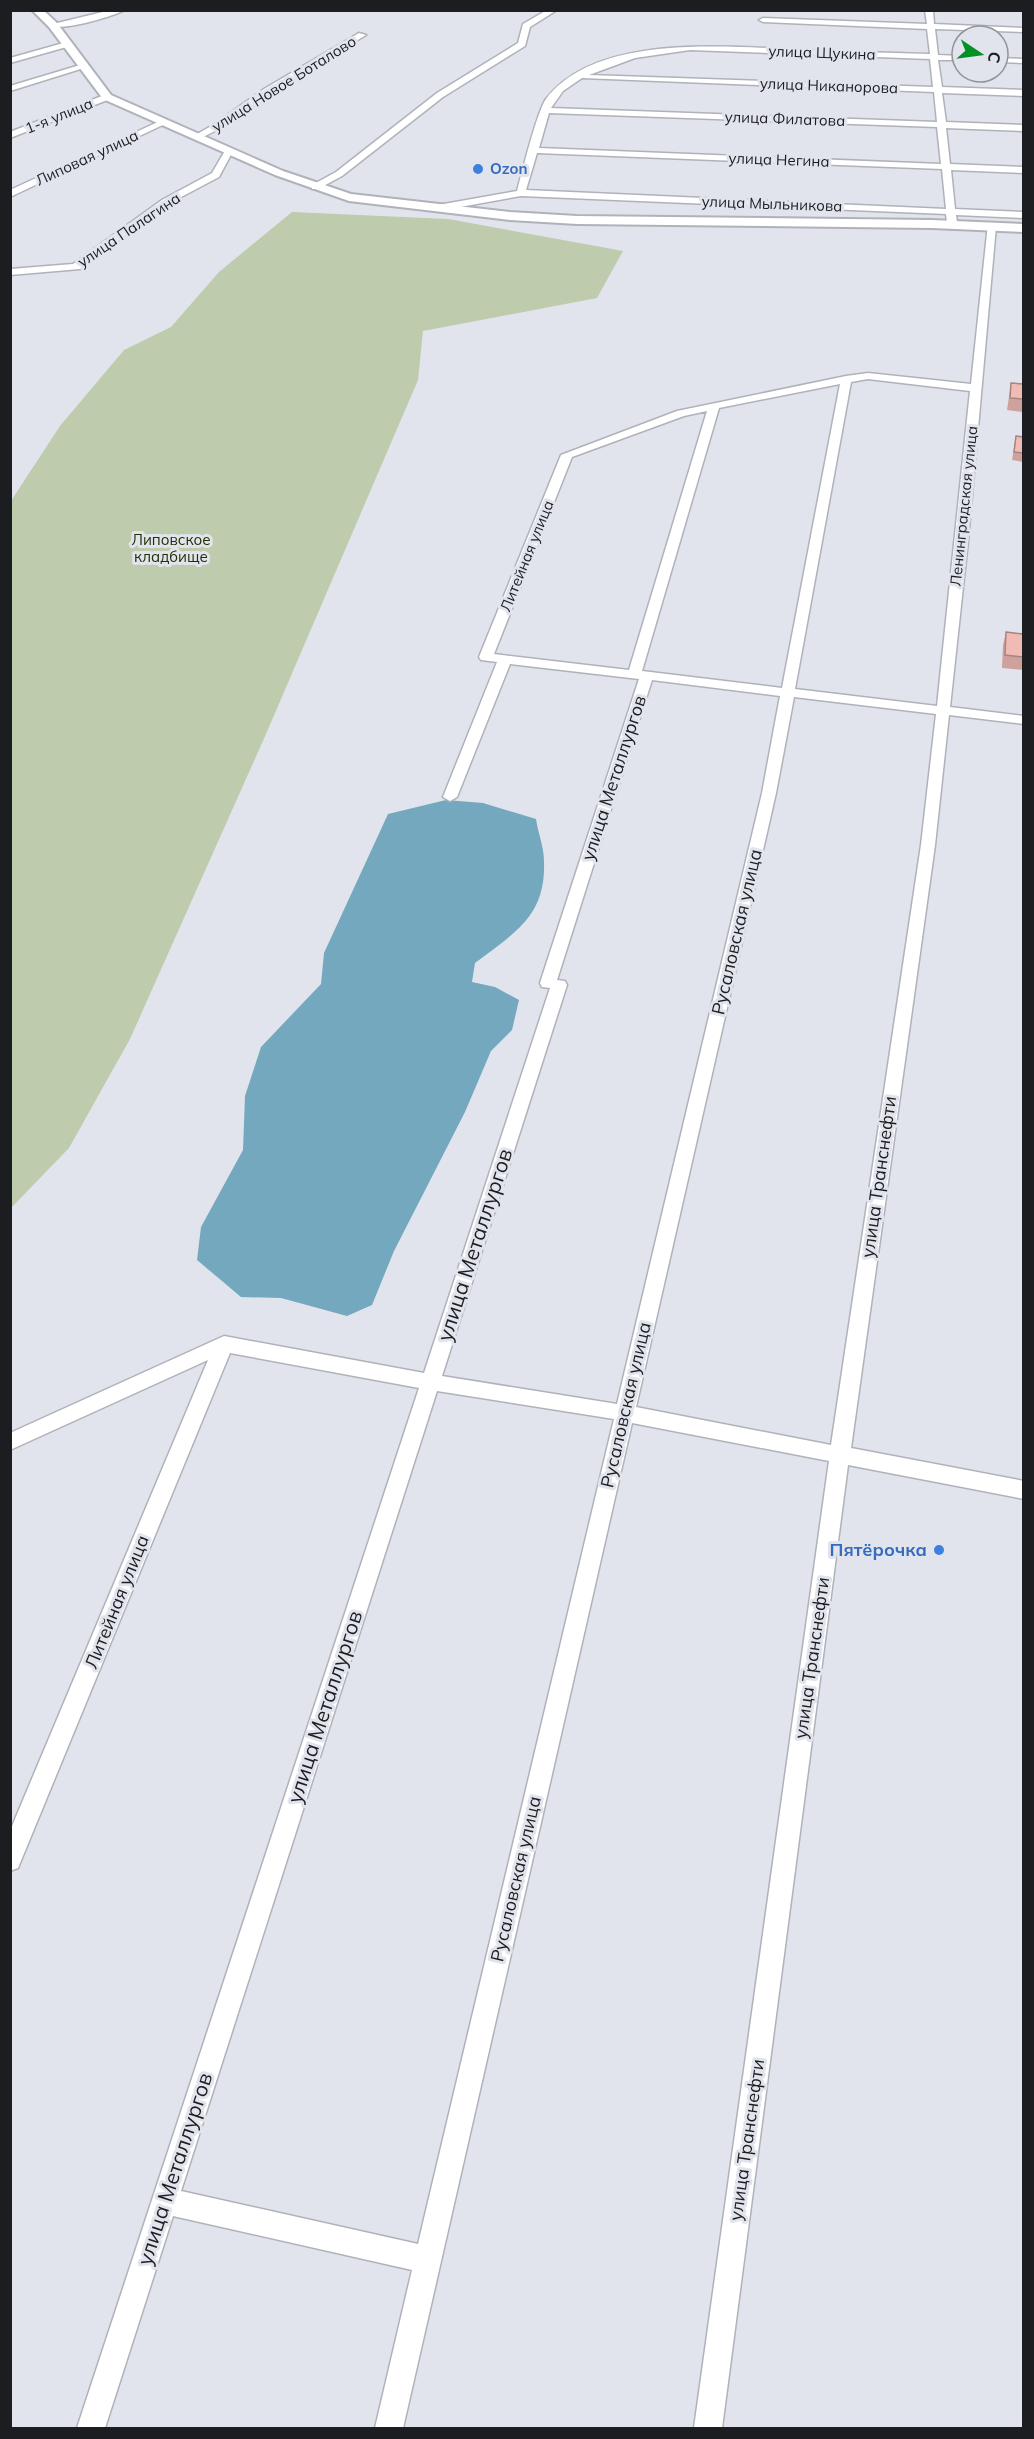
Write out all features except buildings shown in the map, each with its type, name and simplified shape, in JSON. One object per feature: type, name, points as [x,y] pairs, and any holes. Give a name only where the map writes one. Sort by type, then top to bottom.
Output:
[{"type":"street","points":[[38,10],[53,25],[107,97],[163,123],[201,135],[229,151],[315,187],[359,199],[438,208],[468,208],[540,218],[614,222],[951,218],[991,226],[1023,228]]},
{"type":"street","points":[[53,25],[84,21],[121,10]]},
{"type":"street","points":[[315,187],[329,180],[456,84],[522,44],[526,26],[553,10]]},
{"type":"street","points":[[929,10],[951,218]]},
{"type":"street","points":[[763,20],[1023,30]]},
{"type":"street","name":"улица Новое Боталово","points":[[201,135],[267,91],[362,35]]},
{"type":"street","points":[[10,62],[67,44]]},
{"type":"street","name":"улица Щукина","points":[[546,110],[548,102],[555,93],[580,77],[620,60],[682,48],[950,58]]},
{"type":"street","points":[[10,89],[83,67]]},
{"type":"street","name":"улица Никанорова","points":[[580,77],[1023,93]]},
{"type":"street","name":"1-я улица","points":[[10,135],[107,97]]},
{"type":"street","points":[[521,194],[546,110]]},
{"type":"street","name":"улица Филатова","points":[[546,110],[1023,128]]},
{"type":"street","name":"Липовая улица","points":[[10,194],[163,123]]},
{"type":"street","name":"улица Негина","points":[[534,150],[1023,170]]},
{"type":"street","name":"улица Палагина","points":[[10,272],[76,267],[165,202],[216,175],[229,151]]},
{"type":"street","name":"улица Мыльникова","points":[[468,208],[521,194],[951,218],[1023,215]]},
{"type":"street","name":"Ленинградская улица","points":[[943,710],[991,226]]},
{"type":"street","points":[[714,407],[868,376],[976,387]]},
{"type":"street","name":"Русаловская улица","points":[[389,2428],[769,793],[846,379]]},
{"type":"street","name":"Литейная улица","points":[[505,659],[486,657],[567,455],[681,413],[714,407]]},
{"type":"street","name":"улица Металлургов","points":[[91,2428],[431,1382],[553,984],[714,407]]},
{"type":"street","points":[[450,797],[505,659],[1023,720]]},
{"type":"street","name":"улица Транснефти","points":[[708,2428],[840,1453],[928,845],[943,710]]},
{"type":"street","points":[[10,1442],[224,1344],[431,1382],[624,1413],[1023,1490]]},
{"type":"street","name":"Литейная улица","points":[[10,1860],[224,1344]]},
{"type":"street","points":[[165,2201],[428,2260]]},
{"type":"green space","name":"Липовское кладбище","points":[[292,212],[448,219],[623,251],[597,298],[423,331],[418,380],[266,734],[130,1039],[69,1148],[11,1208],[11,501],[60,426],[124,350],[171,327],[219,272]]},
{"type":"water","points":[[446,800],[483,803],[536,819],[544,861],[540,896],[534,910],[515,932],[475,963],[472,982],[495,987],[519,1000],[512,1030],[491,1051],[465,1112],[394,1251],[372,1305],[347,1316],[281,1298],[241,1297],[197,1260],[201,1227],[243,1150],[245,1096],[261,1047],[321,984],[324,953],[388,814]]},
{"type":"place","name":"Ozon","points":[[478,169]]},
{"type":"place","name":"Пятёрочка","points":[[939,1550]]}]
